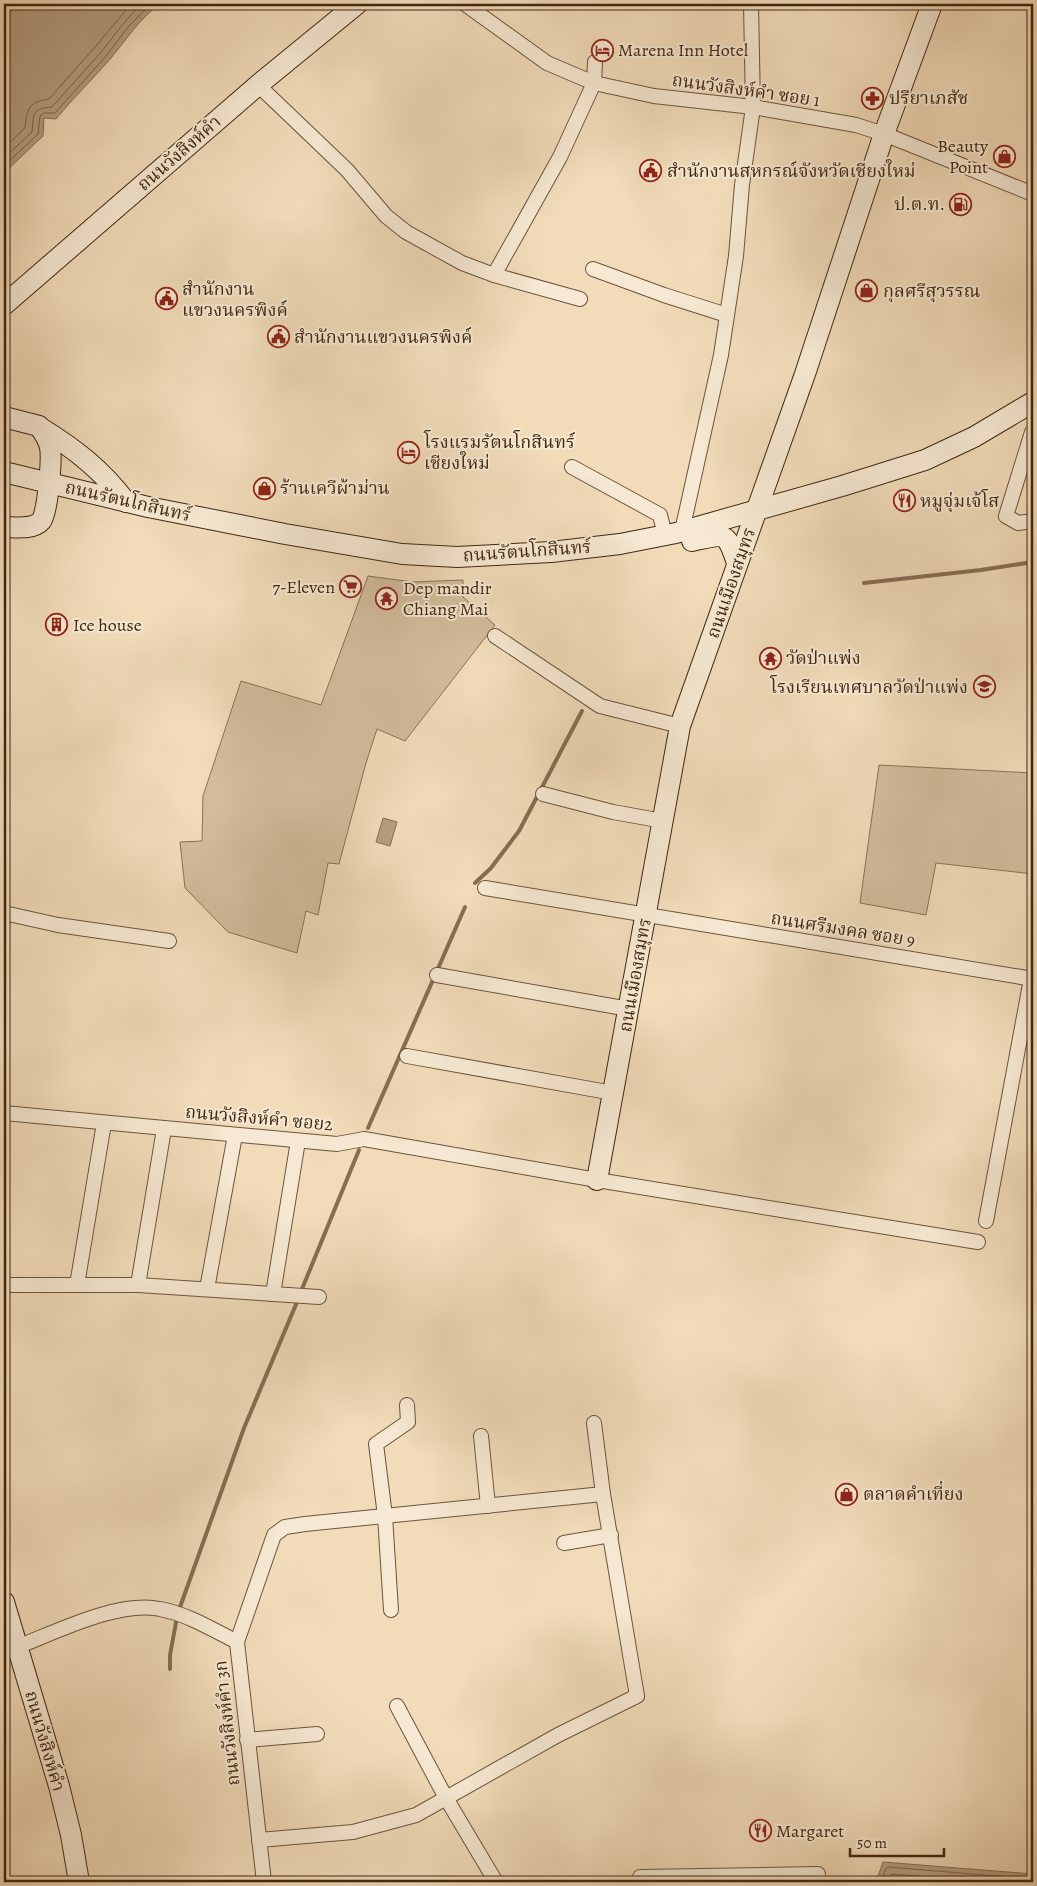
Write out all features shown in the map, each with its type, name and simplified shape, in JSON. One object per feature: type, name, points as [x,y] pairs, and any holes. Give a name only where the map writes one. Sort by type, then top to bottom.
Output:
[{"type":"street","name":"ถนนวังสิงห์คำ","points":[[4,305],[258,85],[357,4]]},
{"type":"street","name":"ถนนวังสิงห์คำ ซอย 1","points":[[465,4],[547,63],[594,83],[654,96],[753,107],[856,125],[884,134],[1033,194]]},
{"type":"street","points":[[674,533],[721,355],[736,256],[742,186],[753,107],[751,4]]},
{"type":"street","name":"ถนนเมืองสมุทร","points":[[597,1180],[680,726],[806,374],[884,134],[932,4]]},
{"type":"street","points":[[494,275],[560,157],[594,83],[595,62]]},
{"type":"street","points":[[258,85],[347,170],[386,216],[406,232],[462,263],[494,275],[580,299]]},
{"type":"street","points":[[593,269],[664,295],[727,315]]},
{"type":"street","points":[[1025,407],[1033,432],[1006,516],[1018,524],[1033,521]]},
{"type":"street","name":"ถนนรัตนโกสินทร์","points":[[4,472],[126,502],[266,530],[402,554],[457,557],[550,552],[620,544],[674,533],[842,486],[925,460],[974,437],[1025,407]]},
{"type":"street","points":[[4,416],[40,426],[86,458],[114,486],[126,502]]},
{"type":"street","points":[[4,527],[35,525],[42,521],[50,482],[50,448],[40,426]]},
{"type":"street","points":[[572,467],[660,515],[674,533]]},
{"type":"street","points":[[620,544],[676,545],[718,536],[725,537],[730,542],[737,563]]},
{"type":"street","points":[[495,636],[600,706],[680,726]]},
{"type":"street","points":[[543,794],[613,812],[663,821]]},
{"type":"street","name":"ถนนศรีมงคล ซอย 9","points":[[485,888],[1032,979]]},
{"type":"street","points":[[4,913],[58,924],[169,941]]},
{"type":"street","points":[[437,975],[628,1009]]},
{"type":"street","points":[[986,1220],[1032,979]]},
{"type":"street","points":[[407,1056],[613,1093]]},
{"type":"street","name":"ถนนวังสิงห์คำ ซอย2","points":[[4,1113],[337,1144],[364,1139],[597,1180],[978,1242]]},
{"type":"street","points":[[77,1285],[104,1123]]},
{"type":"street","points":[[138,1285],[164,1129]]},
{"type":"street","points":[[207,1289],[235,1135]]},
{"type":"street","points":[[273,1294],[298,1141]]},
{"type":"street","points":[[4,1285],[138,1285],[319,1297]]},
{"type":"street","points":[[391,1610],[385,1516],[376,1444],[408,1422],[407,1404]]},
{"type":"street","points":[[259,1840],[353,1832],[416,1815],[558,1735],[636,1696],[594,1423]]},
{"type":"street","points":[[481,1436],[488,1506]]},
{"type":"street","points":[[237,1642],[274,1534],[285,1527],[604,1494]]},
{"type":"street","points":[[564,1543],[611,1535]]},
{"type":"street","name":"ถนนวังสิงห์คำ","points":[[4,1602],[59,1786],[71,1835],[79,1882]]},
{"type":"street","name":"ถนนวังสิงห์คำ 3ก","points":[[17,1647],[106,1614],[135,1608],[158,1608],[187,1616],[237,1642],[264,1882]]},
{"type":"street","points":[[397,1706],[446,1798],[496,1882]]},
{"type":"street","points":[[248,1740],[317,1734]]},
{"type":"street","points":[[640,1882],[640,1877],[818,1874],[818,1882]]},
{"type":"shaded area","points":[[368,576],[413,582],[463,580],[463,597],[495,625],[405,741],[377,729],[339,864],[328,863],[318,915],[306,911],[297,953],[228,932],[185,888],[180,842],[202,841],[203,796],[241,681],[321,705]]},
{"type":"shaded area","points":[[879,765],[1033,773],[1033,874],[936,863],[926,915],[860,903]]},
{"type":"water","points":[[19,4],[160,4],[139,23],[111,58],[56,119],[44,118],[43,136],[4,173],[4,17]]},
{"type":"water","points":[[383,818],[397,822],[390,846],[376,842]]},
{"type":"water","points":[[883,1862],[1033,1874],[1033,1882],[876,1882]]},
{"type":"waterway","points":[[864,583],[981,570],[1033,562]]},
{"type":"waterway","points":[[475,883],[491,868],[519,831],[582,711]]},
{"type":"waterway","points":[[368,1128],[465,907]]},
{"type":"waterway","points":[[302,1289],[359,1150]]},
{"type":"waterway","points":[[179,1610],[244,1428],[297,1302]]},
{"type":"waterway","points":[[170,1669],[170,1655],[177,1617]]},
{"type":"place","name":"Marena Inn Hotel","points":[[602,50]]},
{"type":"place","name":"ปรียาเภสัช","points":[[873,98]]},
{"type":"place","name":"Beauty Point","points":[[1004,156]]},
{"type":"place","name":"สำนักงานสหกรณ์จังหวัดเชียงใหม่","points":[[651,171]]},
{"type":"place","name":"ป.ต.ท.","points":[[961,204]]},
{"type":"place","name":"กุลศรีสุวรรณ","points":[[867,291]]},
{"type":"place","name":"สำนักงาน แขวงนครพิงค์","points":[[166,299]]},
{"type":"place","name":"สำนักงานแขวงนครพิงค์","points":[[278,337]]},
{"type":"place","name":"โรงแรมรัตนโกสินทร์ เชียงใหม่","points":[[408,452]]},
{"type":"place","name":"ร้านเควีผ้าม่าน","points":[[264,488]]},
{"type":"place","name":"หมูจุ่มเจ้โส","points":[[904,501]]},
{"type":"place","name":"7-Eleven","points":[[351,587]]},
{"type":"place","name":"Dep mandir Chiang Mai","points":[[387,598]]},
{"type":"place","name":"Ice house","points":[[57,625]]},
{"type":"place","name":"วัดป่าแพ่ง","points":[[770,658]]},
{"type":"place","name":"โรงเรียนเทศบาลวัดป่าแพ่ง","points":[[984,687]]},
{"type":"place","name":"ตลาดคำเที่ยง","points":[[847,1494]]},
{"type":"place","name":"Margaret","points":[[760,1831]]}]
